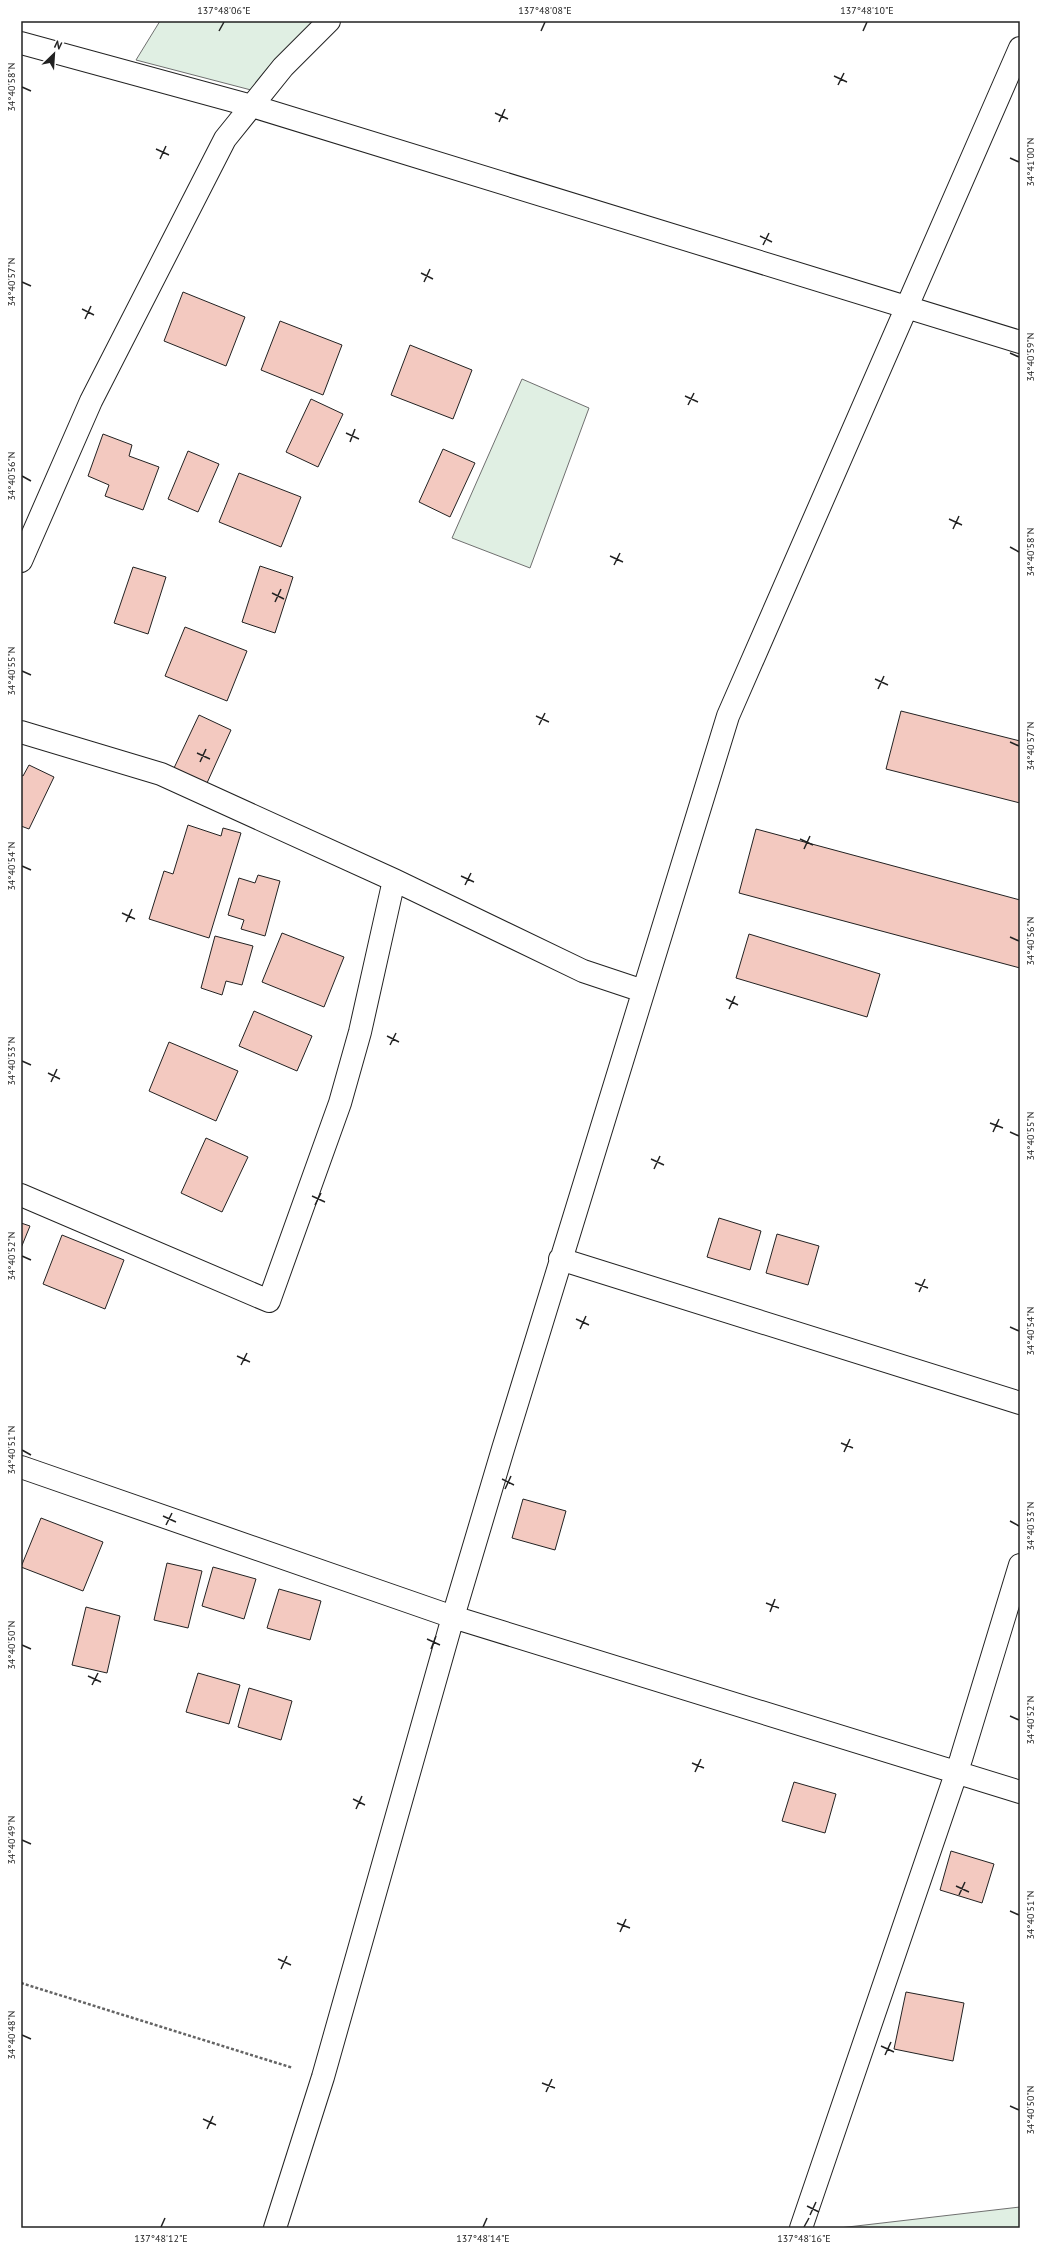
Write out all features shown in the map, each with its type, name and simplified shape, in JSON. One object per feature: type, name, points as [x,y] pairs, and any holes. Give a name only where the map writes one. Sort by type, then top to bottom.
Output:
[{"type":"street","points":[[21,561],[94,394],[225,139],[283,67],[329,21]]},
{"type":"street","points":[[21,43],[252,106],[906,305],[1020,342]]},
{"type":"street","points":[[275,2228],[322,2077],[453,1617],[560,1259],[728,716],[906,305],[1020,48]]},
{"type":"street","points":[[21,732],[161,774],[394,880],[582,971],[643,991]]},
{"type":"street","points":[[21,1195],[268,1301],[340,1103],[360,1032],[394,880]]},
{"type":"street","points":[[560,1259],[1020,1403]]},
{"type":"street","points":[[21,1467],[453,1617],[1020,1792]]},
{"type":"street","points":[[801,2228],[956,1772],[1020,1565]]},
{"type":"path","points":[[21,1983],[322,2077]]},
{"type":"green space","points":[[160,21],[313,21],[251,90],[136,60]]},
{"type":"green space","points":[[522,379],[589,408],[530,568],[452,538]]},
{"type":"green space","points":[[1020,2207],[1020,2228],[839,2228]]},
{"type":"building","points":[[183,292],[245,317],[226,366],[164,341]]},
{"type":"building","points":[[280,321],[342,345],[323,395],[261,370]]},
{"type":"building","points":[[410,345],[472,370],[453,419],[391,395]]},
{"type":"building","points":[[311,399],[343,414],[318,467],[286,452]]},
{"type":"building","points":[[103,434],[132,445],[129,456],[159,467],[143,510],[105,496],[109,485],[88,476]]},
{"type":"building","points":[[443,449],[475,463],[450,517],[419,502]]},
{"type":"building","points":[[188,451],[219,464],[198,512],[168,499]]},
{"type":"building","points":[[239,473],[301,497],[281,547],[219,522]]},
{"type":"building","points":[[260,566],[293,577],[275,633],[242,622]]},
{"type":"building","points":[[133,567],[166,577],[148,634],[114,623]]},
{"type":"building","points":[[185,627],[247,651],[227,701],[165,676]]},
{"type":"building","points":[[901,711],[1020,741],[1020,803],[886,769]]},
{"type":"building","points":[[199,715],[231,730],[207,783],[174,768]]},
{"type":"building","points":[[29,765],[54,777],[29,829],[21,826],[21,775],[23,776]]},
{"type":"building","points":[[188,825],[221,836],[223,828],[241,833],[209,938],[149,919],[164,871],[173,874]]},
{"type":"building","points":[[756,829],[1020,900],[1020,968],[739,893]]},
{"type":"building","points":[[258,875],[280,881],[265,936],[241,929],[244,920],[228,915],[239,878],[255,883]]},
{"type":"building","points":[[282,933],[344,957],[324,1007],[262,982]]},
{"type":"building","points":[[749,934],[880,974],[867,1017],[736,978]]},
{"type":"building","points":[[215,936],[253,946],[242,985],[226,981],[222,995],[201,988]]},
{"type":"building","points":[[254,1011],[312,1036],[297,1071],[239,1046]]},
{"type":"building","points":[[169,1042],[238,1071],[216,1121],[149,1091]]},
{"type":"building","points":[[206,1138],[248,1157],[222,1212],[181,1193]]},
{"type":"building","points":[[719,1218],[761,1231],[750,1270],[707,1257]]},
{"type":"building","points":[[21,1223],[30,1226],[21,1248]]},
{"type":"building","points":[[777,1234],[819,1246],[808,1285],[766,1273]]},
{"type":"building","points":[[62,1235],[124,1260],[105,1309],[43,1284]]},
{"type":"building","points":[[523,1499],[566,1511],[555,1550],[512,1538]]},
{"type":"building","points":[[41,1518],[103,1542],[83,1591],[21,1567]]},
{"type":"building","points":[[167,1563],[202,1571],[188,1628],[154,1620]]},
{"type":"building","points":[[213,1567],[256,1579],[244,1619],[202,1606]]},
{"type":"building","points":[[279,1589],[321,1601],[310,1640],[267,1628]]},
{"type":"building","points":[[86,1607],[120,1616],[107,1673],[72,1665]]},
{"type":"building","points":[[198,1673],[240,1685],[229,1724],[186,1712]]},
{"type":"building","points":[[249,1688],[292,1701],[281,1740],[238,1727]]},
{"type":"building","points":[[794,1782],[836,1794],[825,1833],[782,1821]]},
{"type":"building","points":[[951,1851],[994,1864],[982,1903],[940,1890]]},
{"type":"building","points":[[906,1992],[964,2003],[953,2061],[894,2049]]}]
